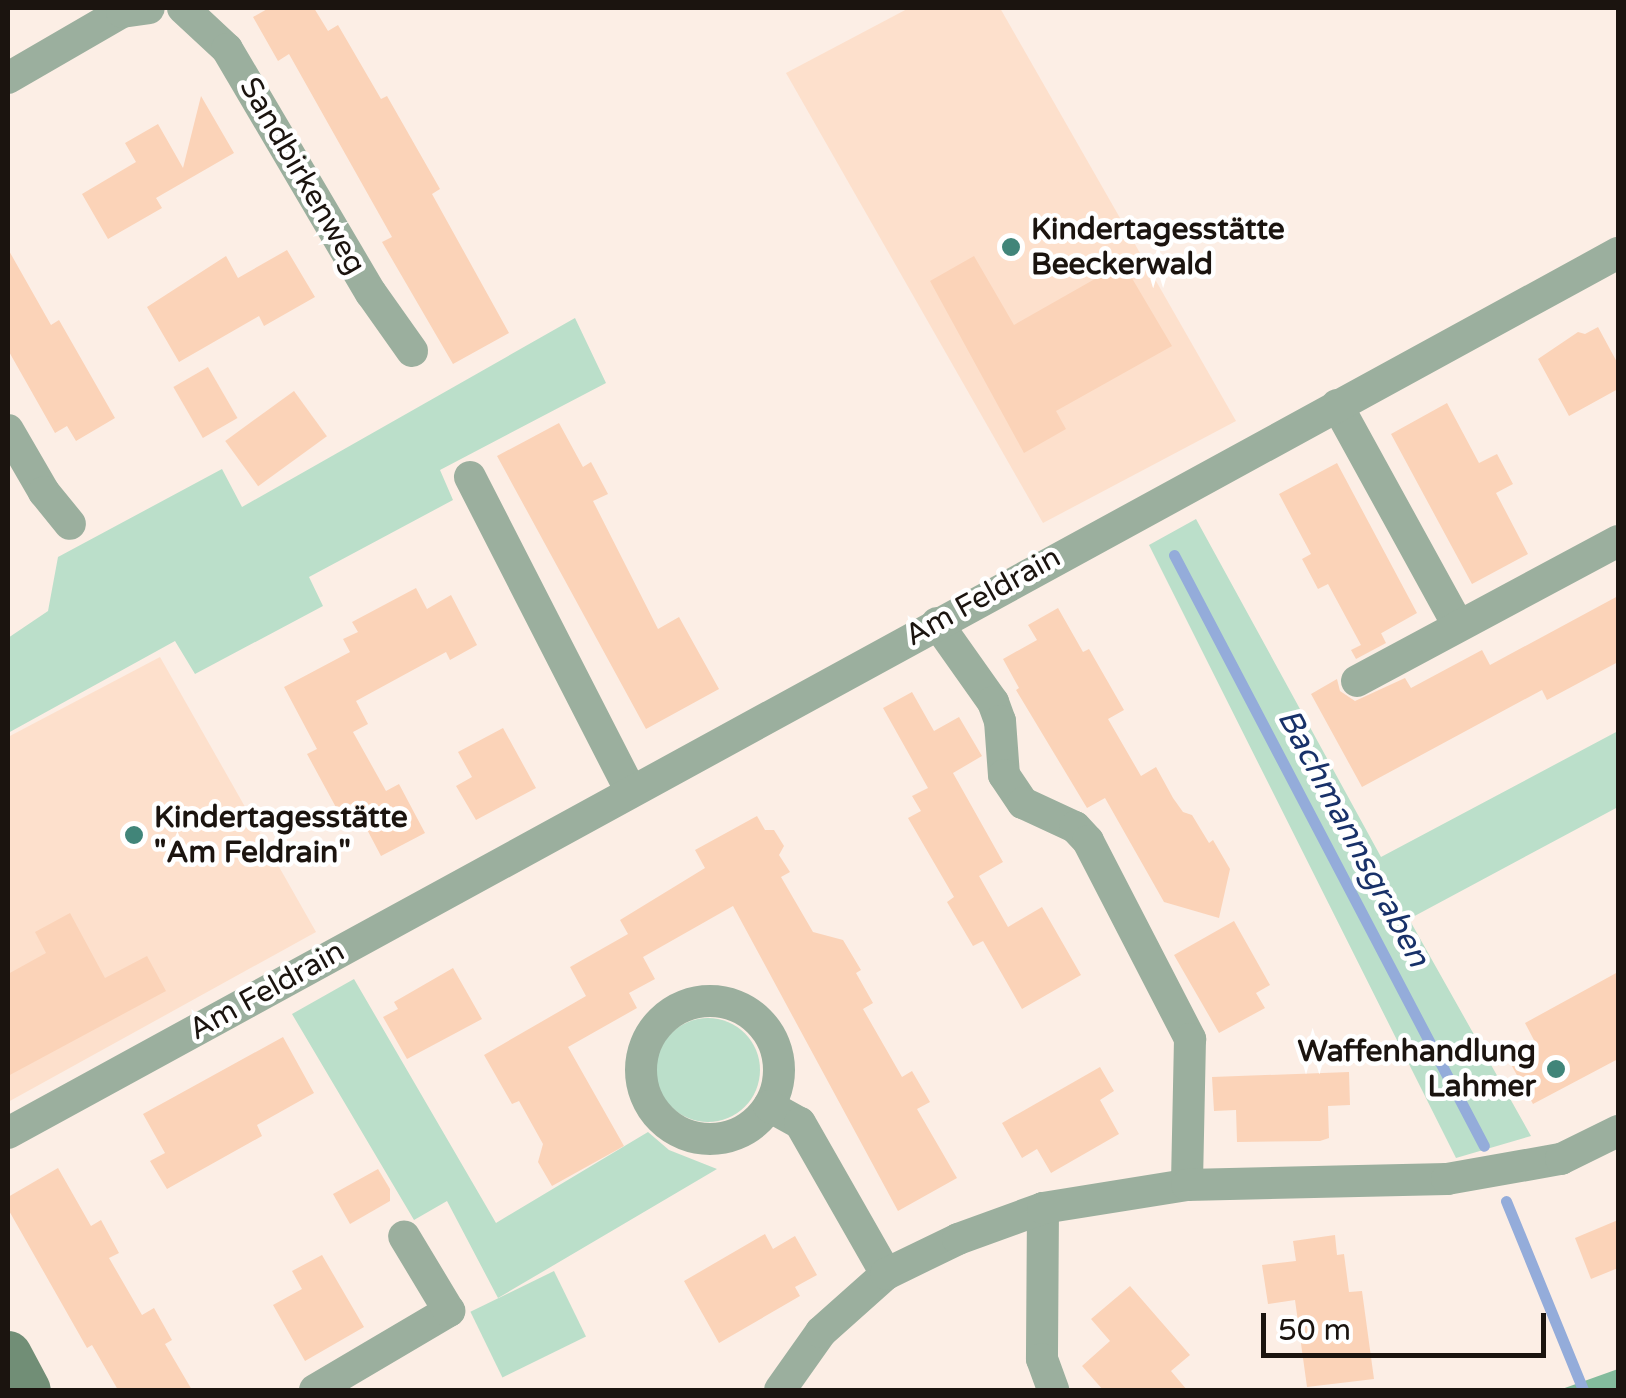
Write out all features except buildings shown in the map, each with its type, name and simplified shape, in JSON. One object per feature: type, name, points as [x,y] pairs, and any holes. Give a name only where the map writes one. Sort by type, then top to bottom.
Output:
[{"type":"street","points":[[8,78],[122,12],[149,8]]},
{"type":"street","name":"Sandbirkenweg","points":[[183,8],[228,49],[371,293],[412,351]]},
{"type":"street","name":"Am Feldrain","points":[[8,1133],[1618,253]]},
{"type":"street","points":[[1337,405],[1458,626]]},
{"type":"street","points":[[8,430],[44,492],[70,524]]},
{"type":"street","points":[[470,477],[631,791]]},
{"type":"street","points":[[1358,681],[1618,540]]},
{"type":"street","points":[[937,623],[993,702],[1000,720],[1004,774],[1023,803],[1075,827],[1088,841],[1190,1039],[1187,1185]]},
{"type":"street","points":[[721,1002],[739,1007],[756,1018],[776,1050],[777,1088],[770,1106],[745,1130],[729,1137],[695,1138],[676,1131],[660,1120],[642,1086],[643,1048],[652,1031],[682,1006],[721,1002]]},
{"type":"street","points":[[770,1106],[800,1123],[886,1274]]},
{"type":"street","points":[[780,1390],[821,1332],[886,1274],[958,1239],[1043,1208],[1187,1185],[1447,1178],[1560,1158],[1618,1131]]},
{"type":"street","points":[[1043,1208],[1042,1359],[1052,1390]]},
{"type":"street","points":[[314,1390],[449,1311],[404,1236]]},
{"type":"street","points":[[8,1355],[27,1390]]},
{"type":"shaded area","name":"Kindertagesstätte Beeckerwald","points":[[909,8],[1000,8],[1236,421],[1043,523],[786,73]]},
{"type":"shaded area","name":"Kindertagesstätte \"Am Feldrain\"","points":[[160,657],[316,932],[8,1102],[8,737]]},
{"type":"green space","points":[[575,318],[606,383],[440,470],[453,500],[309,577],[323,606],[195,674],[175,641],[8,733],[8,638],[48,611],[58,557],[222,469],[242,507]]},
{"type":"green space","points":[[1196,519],[1381,857],[1618,731],[1618,807],[1409,919],[1531,1136],[1456,1158],[1149,545]]},
{"type":"green space","points":[[354,979],[496,1223],[648,1132],[669,1150],[717,1169],[498,1298],[447,1201],[414,1220],[292,1014]]},
{"type":"green space","points":[[708,1018],[728,1022],[745,1033],[756,1050],[760,1070],[756,1090],[745,1107],[728,1118],[708,1122],[688,1118],[671,1107],[660,1090],[656,1070],[660,1050],[671,1033],[688,1022]]},
{"type":"green space","points":[[554,1271],[586,1337],[502,1377],[470,1312]]},
{"type":"green space","points":[[1618,1369],[1618,1390],[1562,1389]]},
{"type":"waterway","name":"Bachmannsgraben","points":[[1174,555],[1484,1146]]},
{"type":"waterway","name":"Bachmannsgraben","points":[[1506,1201],[1583,1390]]},
{"type":"place","name":"Kindertagesstätte Beeckerwald","points":[[1011,247]]},
{"type":"place","name":"Kindertagesstätte \"Am Feldrain\"","points":[[134,835]]},
{"type":"place","name":"Waffenhandlung Lahmer","points":[[1556,1069]]}]
